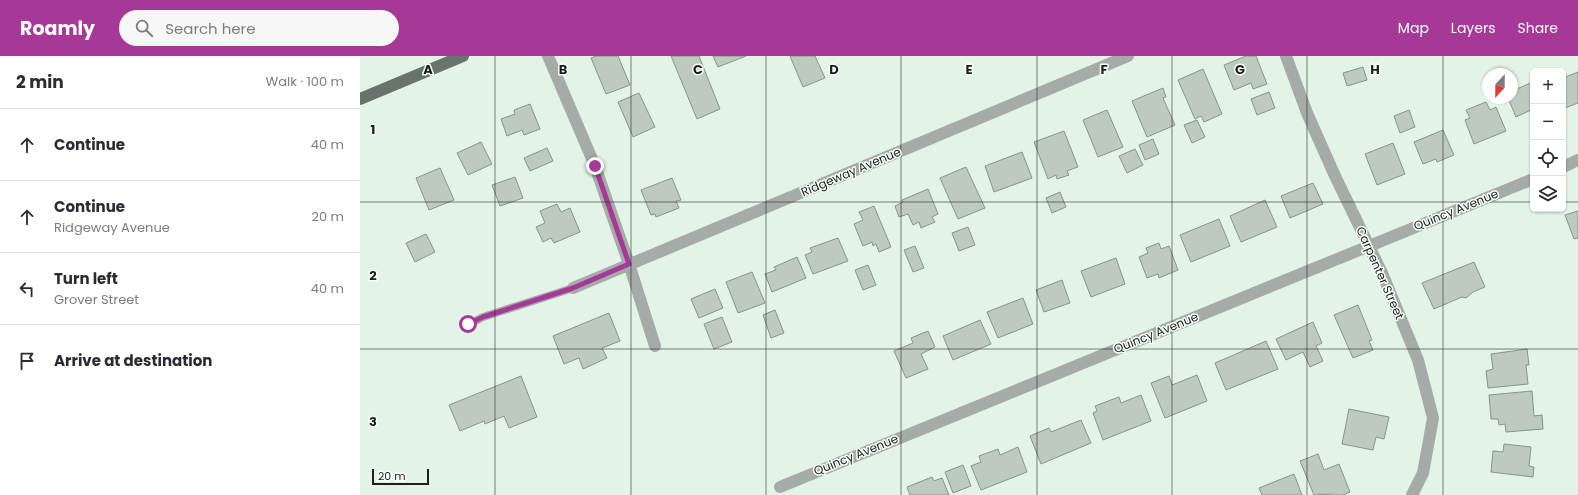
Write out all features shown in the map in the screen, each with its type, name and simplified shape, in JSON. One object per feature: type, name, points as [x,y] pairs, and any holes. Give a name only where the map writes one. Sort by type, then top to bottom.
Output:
[{"type":"main road","points":[[360,99],[463,56]]},
{"type":"street","points":[[548,56],[595,166],[629,264],[655,346]]},
{"type":"street","name":"Ridgeway Avenue","points":[[573,288],[1128,56]]},
{"type":"street","name":"Carpenter Street","points":[[1286,56],[1307,113],[1335,176],[1382,273],[1418,360],[1433,418],[1423,473],[1412,495]]},
{"type":"street","points":[[1566,166],[1578,160]]},
{"type":"street","name":"Quincy Avenue","points":[[780,487],[1530,180]]},
{"type":"lane","points":[[464,327],[483,317],[573,288]]},
{"type":"building","points":[[596,56],[618,56],[630,85],[606,94],[591,58]]},
{"type":"building","points":[[671,56],[699,56],[720,109],[697,119]]},
{"type":"building","points":[[713,56],[746,56],[718,67]]},
{"type":"building","points":[[790,56],[815,56],[825,78],[803,87]]},
{"type":"building","points":[[1246,56],[1256,56],[1267,84],[1253,89],[1251,83],[1234,90],[1224,65]]},
{"type":"building","points":[[1363,67],[1367,80],[1347,86],[1343,73]]},
{"type":"building","points":[[1203,69],[1222,114],[1204,122],[1201,116],[1195,119],[1178,80]]},
{"type":"building","points":[[1578,72],[1578,103],[1566,108],[1566,104],[1566,77]]},
{"type":"building","points":[[1530,83],[1530,110],[1516,117],[1511,104],[1518,104],[1518,88]]},
{"type":"building","points":[[1163,88],[1166,97],[1163,98],[1175,125],[1147,137],[1132,101]]},
{"type":"building","points":[[1269,92],[1275,108],[1257,115],[1251,99]]},
{"type":"building","points":[[639,93],[655,127],[633,137],[618,102]]},
{"type":"building","points":[[530,104],[540,129],[524,135],[522,130],[507,136],[501,119],[515,114],[514,110]]},
{"type":"building","points":[[1482,104],[1487,104],[1490,110],[1496,107],[1506,131],[1474,144],[1465,120],[1470,118],[1466,110]]},
{"type":"building","points":[[1107,110],[1123,147],[1098,157],[1083,120]]},
{"type":"building","points":[[1409,110],[1415,127],[1400,133],[1394,116]]},
{"type":"building","points":[[1197,120],[1205,137],[1192,143],[1184,125]]},
{"type":"building","points":[[1443,130],[1454,155],[1437,162],[1436,159],[1423,164],[1414,142]]},
{"type":"building","points":[[1064,131],[1078,167],[1067,171],[1069,175],[1057,179],[1056,175],[1048,179],[1034,142]]},
{"type":"building","points":[[1153,139],[1159,154],[1145,160],[1139,145]]},
{"type":"building","points":[[481,142],[492,164],[468,175],[457,153]]},
{"type":"building","points":[[1393,143],[1405,174],[1377,185],[1365,154]]},
{"type":"building","points":[[547,148],[553,161],[530,171],[524,158]]},
{"type":"building","points":[[1135,149],[1143,165],[1127,173],[1119,156]]},
{"type":"building","points":[[1022,152],[1032,178],[994,192],[985,166]]},
{"type":"building","points":[[966,167],[985,208],[958,219],[940,178]]},
{"type":"building","points":[[440,168],[454,200],[429,210],[416,178]]},
{"type":"building","points":[[515,177],[523,198],[500,206],[492,185]]},
{"type":"building","points":[[672,178],[681,200],[676,201],[679,208],[656,217],[655,214],[651,215],[641,190]]},
{"type":"building","points":[[1313,183],[1323,204],[1290,218],[1281,196]]},
{"type":"building","points":[[928,189],[938,214],[932,217],[935,222],[921,228],[919,222],[913,225],[908,214],[899,217],[895,206],[903,202],[902,200]]},
{"type":"building","points":[[1060,192],[1066,207],[1052,213],[1046,198]]},
{"type":"building","points":[[1265,200],[1277,227],[1241,242],[1230,216]]},
{"type":"building","points":[[557,204],[561,212],[570,208],[580,232],[554,243],[551,238],[543,242],[536,227],[545,223],[540,211]]},
{"type":"building","points":[[874,206],[891,247],[879,252],[876,244],[873,246],[872,242],[863,246],[854,224],[863,220],[859,212]]},
{"type":"building","points":[[1578,211],[1578,238],[1574,239],[1565,215]]},
{"type":"building","points":[[1219,219],[1230,246],[1191,262],[1180,235]]},
{"type":"building","points":[[968,227],[975,245],[959,251],[952,233]]},
{"type":"building","points":[[426,234],[435,252],[415,262],[406,243]]},
{"type":"building","points":[[838,238],[848,261],[813,274],[805,255],[812,252],[810,248]]},
{"type":"building","points":[[1159,243],[1161,249],[1169,246],[1178,270],[1159,278],[1158,274],[1147,278],[1139,257],[1148,253],[1146,248]]},
{"type":"building","points":[[915,246],[924,268],[913,272],[904,250]]},
{"type":"building","points":[[797,257],[806,278],[772,292],[765,274],[776,270],[774,267]]},
{"type":"building","points":[[1116,258],[1125,284],[1091,297],[1081,271]]},
{"type":"building","points":[[1474,262],[1485,287],[1473,292],[1466,298],[1462,297],[1434,309],[1422,283]]},
{"type":"building","points":[[868,265],[876,285],[863,290],[855,270]]},
{"type":"building","points":[[752,272],[765,303],[738,313],[726,282]]},
{"type":"building","points":[[1062,280],[1070,303],[1044,312],[1036,290]]},
{"type":"building","points":[[715,289],[723,308],[699,318],[691,299]]},
{"type":"building","points":[[1023,298],[1033,324],[998,338],[987,312]]},
{"type":"building","points":[[1358,305],[1372,340],[1369,341],[1373,350],[1353,358],[1334,315]]},
{"type":"building","points":[[775,310],[784,333],[771,338],[763,315]]},
{"type":"building","points":[[609,313],[620,341],[602,348],[607,358],[583,369],[579,358],[564,364],[553,336]]},
{"type":"building","points":[[722,317],[732,342],[714,349],[704,324]]},
{"type":"building","points":[[980,320],[991,344],[953,360],[943,336]]},
{"type":"building","points":[[1313,322],[1322,343],[1316,346],[1323,361],[1310,367],[1303,352],[1286,360],[1276,339]]},
{"type":"building","points":[[928,331],[935,347],[921,354],[928,369],[906,378],[894,351],[913,343],[911,338]]},
{"type":"building","points":[[1266,341],[1278,369],[1226,390],[1215,363]]},
{"type":"building","points":[[1527,349],[1529,365],[1526,365],[1528,384],[1488,388],[1486,371],[1493,369],[1491,354]]},
{"type":"building","points":[[1197,375],[1207,401],[1165,418],[1151,383],[1169,376],[1172,385]]},
{"type":"building","points":[[521,376],[537,417],[509,428],[504,416],[485,424],[484,421],[460,431],[449,405]]},
{"type":"building","points":[[1532,391],[1534,416],[1542,415],[1543,429],[1506,432],[1505,424],[1499,425],[1498,419],[1491,419],[1489,395]]},
{"type":"building","points":[[1141,395],[1151,421],[1103,440],[1093,413],[1097,411],[1095,406],[1119,397],[1121,403]]},
{"type":"building","points":[[1349,409],[1389,417],[1384,439],[1376,437],[1373,450],[1342,444]]},
{"type":"building","points":[[1081,420],[1091,443],[1041,464],[1030,436],[1049,428],[1051,432]]},
{"type":"building","points":[[1504,444],[1531,447],[1529,466],[1534,467],[1533,477],[1491,472],[1493,451],[1503,452]]},
{"type":"building","points":[[1018,447],[1027,472],[981,490],[971,466],[981,462],[979,456],[998,449],[1000,455]]},
{"type":"building","points":[[1318,454],[1324,470],[1339,464],[1350,492],[1343,495],[1314,495],[1300,461]]},
{"type":"building","points":[[963,465],[971,486],[953,493],[945,472]]},
{"type":"building","points":[[1294,474],[1302,495],[1262,495],[1259,488]]},
{"type":"building","points":[[932,477],[934,481],[942,478],[949,495],[910,495],[907,487]]},
{"type":"route","points":[[468,324],[483,317],[573,288],[629,264],[595,166]]}]
